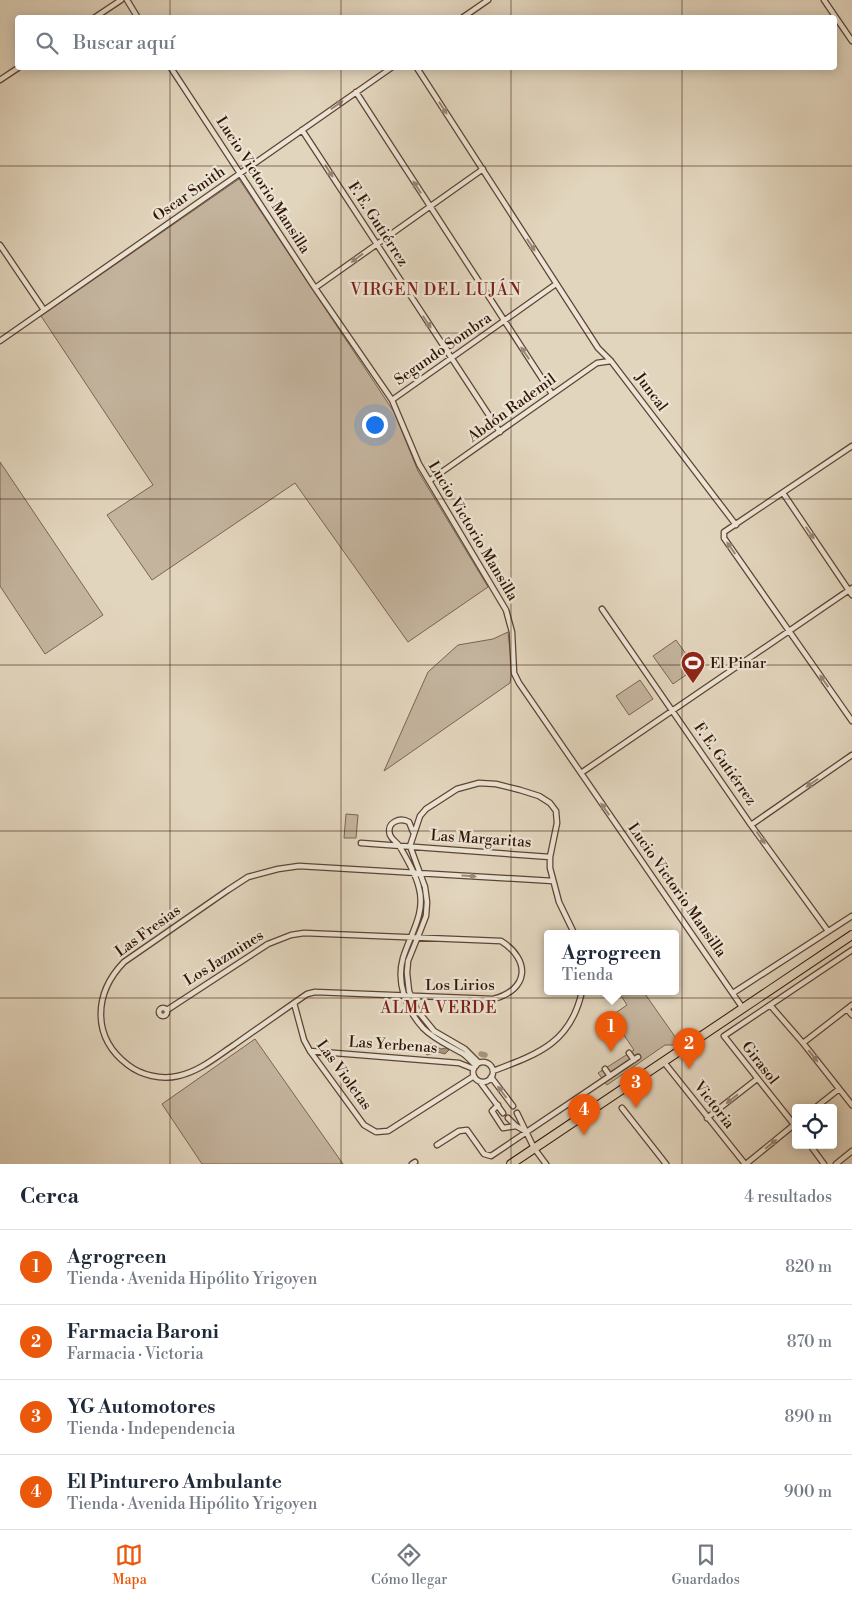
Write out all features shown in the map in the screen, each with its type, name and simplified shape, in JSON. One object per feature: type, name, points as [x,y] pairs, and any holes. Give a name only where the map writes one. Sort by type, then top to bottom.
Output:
[{"type":"main road","points":[[511,1164],[742,1007],[852,935]]},
{"type":"street","points":[[98,15],[121,0]]},
{"type":"street","points":[[127,0],[136,15]]},
{"type":"street","points":[[466,15],[488,0]]},
{"type":"street","points":[[824,0],[834,15]]},
{"type":"street","points":[[837,19],[852,40]]},
{"type":"street","points":[[0,80],[15,70]]},
{"type":"street","name":"Lucio Victorio Mansilla","points":[[172,70],[315,288],[392,400],[419,464],[506,610],[512,632],[514,673],[519,683],[742,1007]]},
{"type":"street","name":"Oscar Smith","points":[[0,341],[388,70]]},
{"type":"street","name":"Juncal","points":[[418,70],[598,348],[611,361],[736,524]]},
{"type":"street","points":[[356,92],[552,394]]},
{"type":"street","name":"F. E. Gutiérrez","points":[[302,130],[500,432]]},
{"type":"street","points":[[315,288],[483,169]]},
{"type":"street","points":[[0,245],[44,310]]},
{"type":"street","name":"Segundo Sombra","points":[[392,400],[556,284]]},
{"type":"street","name":"Abdón Rademil","points":[[429,481],[597,363],[611,361]]},
{"type":"street","points":[[851,448],[724,532],[724,538],[852,721]]},
{"type":"street","points":[[581,773],[851,591],[783,493]]},
{"type":"street","name":"F. E. Gutiérrez","points":[[602,609],[751,824],[828,931]]},
{"type":"street","points":[[751,824],[852,755]]},
{"type":"street","points":[[476,1066],[464,1054],[432,1037],[408,1006],[401,984],[403,959],[426,916],[425,887],[410,846],[420,816],[457,789],[479,782],[496,784],[539,796],[550,803],[556,811],[557,822],[550,857],[550,868],[559,902],[573,930]]},
{"type":"street","points":[[413,835],[412,825],[409,822],[398,820],[390,828],[390,836],[397,843],[420,889],[419,915],[406,973],[409,991],[417,1010],[434,1031],[465,1049],[476,1066],[474,1076],[503,1113]]},
{"type":"street","points":[[361,843],[405,842],[413,835]]},
{"type":"street","points":[[397,843],[410,846]]},
{"type":"street","name":"Las Margaritas","points":[[410,846],[550,857]]},
{"type":"street","name":"Las Fresias","points":[[411,997],[325,991],[307,994],[199,1069],[178,1076],[165,1077],[148,1075],[135,1070],[122,1060],[110,1045],[103,1030],[101,1017],[102,1000],[108,982],[124,962],[248,877],[299,866],[421,873]]},
{"type":"street","points":[[421,873],[553,881]]},
{"type":"street","points":[[733,993],[852,916]]},
{"type":"street","name":"Los Jazmines","points":[[167,1010],[268,944],[291,935],[304,933],[415,937]]},
{"type":"street","name":"Los Lirios","points":[[411,997],[494,1000],[506,996],[516,989],[521,979],[522,968],[517,955],[510,946],[501,941],[415,937]]},
{"type":"street","points":[[852,950],[770,1005],[852,1105]]},
{"type":"street","points":[[493,1071],[531,1056],[549,1046],[570,1024],[576,1013],[581,995]]},
{"type":"street","name":"Las Violetas","points":[[294,1004],[304,1040],[310,1051],[364,1125],[376,1132],[388,1131],[474,1076]]},
{"type":"street","name":"Girasol","points":[[770,1005],[724,1036],[792,1121]]},
{"type":"street","points":[[803,1043],[852,1005]]},
{"type":"street","points":[[847,1009],[852,1015]]},
{"type":"street","name":"Las Yerbenas","points":[[310,1051],[459,1062],[476,1066]]},
{"type":"street","points":[[437,1145],[459,1131],[468,1130],[484,1154],[491,1156],[636,1059],[630,1053]]},
{"type":"street","name":"Victoria","points":[[663,1062],[745,1164]]},
{"type":"street","points":[[476,1066],[488,1064],[493,1071]]},
{"type":"street","points":[[605,1069],[610,1076]]},
{"type":"street","points":[[480,1082],[488,1081],[493,1071]]},
{"type":"street","points":[[491,1077],[513,1106]]},
{"type":"street","points":[[707,1118],[757,1079]]},
{"type":"street","points":[[820,1104],[839,1089]]},
{"type":"street","points":[[498,1105],[492,1112],[503,1128],[516,1126]]},
{"type":"street","points":[[622,1108],[666,1164]]},
{"type":"street","points":[[517,1113],[534,1148],[546,1164]]},
{"type":"street","points":[[508,1118],[526,1132]]},
{"type":"street","points":[[745,1164],[792,1127]]},
{"type":"street","points":[[813,1149],[824,1164]]},
{"type":"street","points":[[836,1164],[852,1151]]},
{"type":"shaded area","points":[[239,179],[394,412],[418,471],[488,587],[408,642],[295,483],[152,580],[107,515],[153,485],[41,316]]},
{"type":"shaded area","points":[[0,462],[103,615],[45,654],[0,586]]},
{"type":"shaded area","points":[[508,632],[512,670],[510,683],[384,771],[428,672],[458,645],[493,639]]},
{"type":"shaded area","points":[[676,640],[696,668],[673,684],[653,656]]},
{"type":"shaded area","points":[[640,680],[653,699],[629,715],[616,696]]},
{"type":"shaded area","points":[[346,814],[358,815],[356,838],[344,838]]},
{"type":"shaded area","points":[[621,995],[646,995],[678,1041],[673,1045],[665,1045],[607,1085],[598,1073],[634,1050],[611,1016],[627,1005]]},
{"type":"shaded area","points":[[255,1039],[343,1164],[202,1164],[162,1104]]},
{"type":"shaded area","points":[[429,1043],[441,1049],[446,1048],[449,1050],[445,1054],[438,1052],[427,1055],[423,1049]]},
{"type":"waterway","points":[[481,1054],[485,1055]]},
{"type":"place","name":"El Pinar","points":[[693,684]]},
{"type":"place","name":"Agrogreen","points":[[611,1052]]},
{"type":"place","name":"Farmacia Baroni","points":[[689,1069]]},
{"type":"place","name":"YG Automotores","points":[[636,1108]]},
{"type":"place","name":"El Pinturero Ambulante","points":[[584,1135]]},
{"type":"district","name":"VIRGEN DEL LUJÁN","points":[[436,290]]},
{"type":"district","name":"ALMA VERDE","points":[[439,1008]]}]
